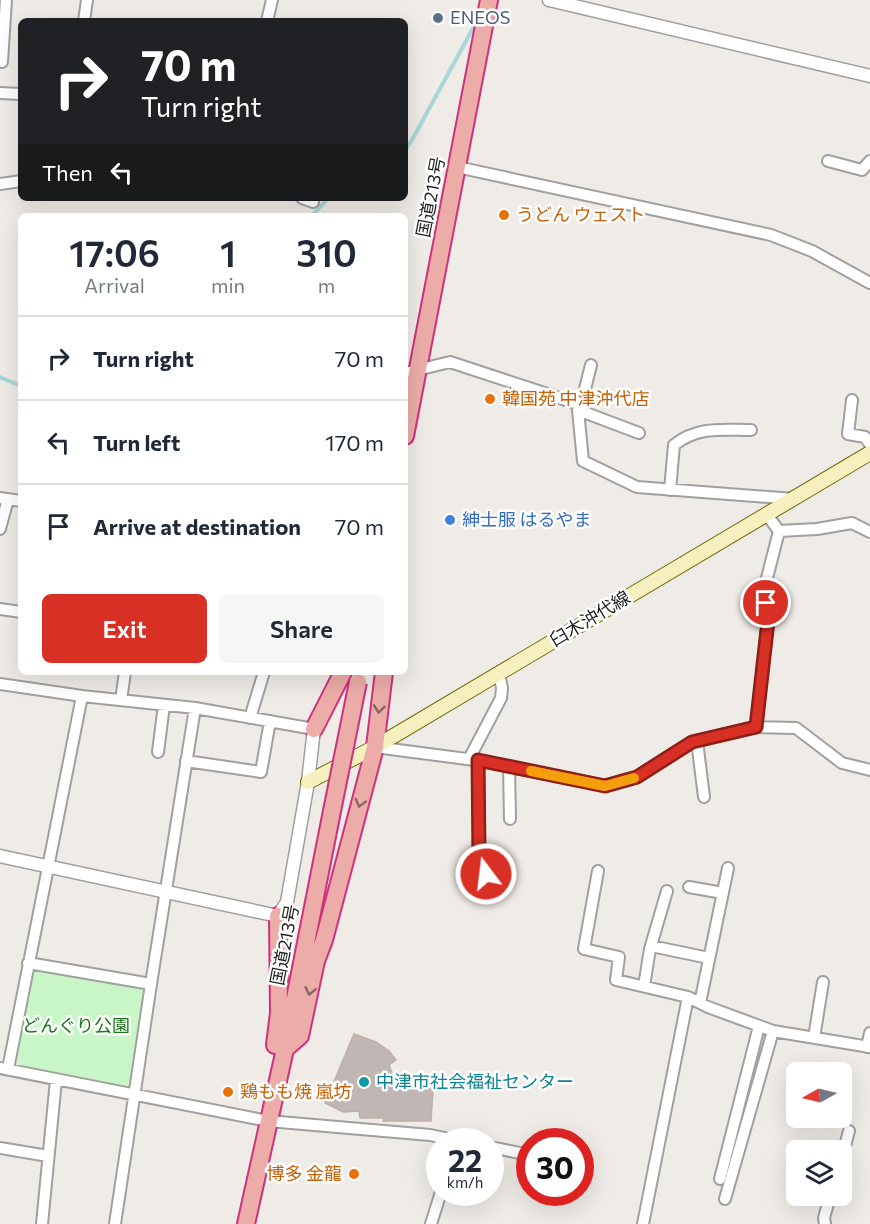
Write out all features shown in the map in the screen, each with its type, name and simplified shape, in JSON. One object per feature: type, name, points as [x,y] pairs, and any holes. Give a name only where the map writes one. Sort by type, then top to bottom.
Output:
[{"type":"highway","name":"国道213号","points":[[408,404],[411,372],[457,167],[489,0]]},
{"type":"highway","points":[[314,729],[341,675]]},
{"type":"highway","points":[[285,1049],[300,1036],[316,961],[324,940],[375,747],[384,675]]},
{"type":"highway","name":"国道213号","points":[[246,1224],[285,1049],[359,677]]},
{"type":"highway","points":[[268,1121],[279,1013],[278,916]]},
{"type":"main road","name":"臼木沖代線","points":[[308,782],[375,747],[870,453]]},
{"type":"street","points":[[2,62],[6,0]]},
{"type":"street","points":[[84,18],[87,0]]},
{"type":"street","points":[[268,18],[272,0]]},
{"type":"street","points":[[549,0],[869,77]]},
{"type":"street","points":[[0,93],[18,94]]},
{"type":"street","points":[[828,161],[862,170],[870,161]]},
{"type":"street","points":[[457,167],[771,236],[812,251],[870,283]]},
{"type":"street","points":[[0,184],[18,181]]},
{"type":"street","points":[[411,372],[450,362],[580,407],[639,433]]},
{"type":"street","points":[[591,365],[580,407],[583,461],[637,487],[794,499]]},
{"type":"street","points":[[852,400],[848,434],[865,436],[870,444]]},
{"type":"street","points":[[670,490],[674,446],[681,440],[691,433],[701,431],[751,430]]},
{"type":"street","points":[[0,529],[4,499]]},
{"type":"street","points":[[767,515],[779,531]]},
{"type":"street","points":[[779,531],[817,529],[852,523],[870,532]]},
{"type":"street","points":[[756,727],[768,621],[765,586],[779,531]]},
{"type":"street","points":[[0,609],[18,612]]},
{"type":"street","points":[[486,874],[479,853],[473,759],[501,698],[500,673]]},
{"type":"street","points":[[121,700],[125,675]]},
{"type":"street","points":[[250,718],[263,675]]},
{"type":"street","points":[[0,684],[82,696],[195,708],[314,729],[308,782],[287,902],[278,916],[0,856]]},
{"type":"street","points":[[82,696],[4,1069],[268,1121],[426,1135]]},
{"type":"street","points":[[158,752],[164,705]]},
{"type":"street","points":[[115,1224],[195,708]]},
{"type":"street","points":[[186,761],[261,771],[270,721]]},
{"type":"street","points":[[375,747],[473,759],[605,786],[637,777],[692,742],[756,727],[796,728],[842,763],[870,770]]},
{"type":"street","points":[[697,741],[704,797]]},
{"type":"street","points":[[509,766],[510,819]]},
{"type":"street","points":[[700,1003],[728,868]]},
{"type":"street","points":[[598,871],[584,949],[620,957],[616,980],[688,997],[773,1031],[869,1047],[870,1033]]},
{"type":"street","points":[[689,887],[723,893]]},
{"type":"street","points":[[644,986],[651,946],[667,891]]},
{"type":"street","points":[[651,946],[709,958]]},
{"type":"street","points":[[28,963],[151,984]]},
{"type":"street","points":[[814,1038],[823,982]]},
{"type":"street","points":[[643,1224],[688,997]]},
{"type":"street","points":[[720,1179],[759,1026]]},
{"type":"street","points":[[724,1199],[773,1031]]},
{"type":"street","points":[[42,1224],[56,1080]]},
{"type":"street","points":[[847,1140],[849,1131]]},
{"type":"street","points":[[0,1148],[48,1156]]},
{"type":"street","points":[[430,1224],[436,1206]]},
{"type":"street","points":[[825,1224],[827,1206]]},
{"type":"green space","name":"どんぐり公園","points":[[41,968],[141,988],[147,996],[133,1082],[123,1087],[22,1067],[15,1057],[31,973]]},
{"type":"building","name":"中津市社会福祉センター","points":[[354,1034],[376,1042],[389,1051],[396,1060],[389,1065],[395,1089],[433,1089],[431,1121],[383,1121],[384,1118],[360,1118],[359,1111],[343,1112],[325,1103]]},
{"type":"waterway","points":[[408,146],[478,19]]},
{"type":"waterway","points":[[315,213],[325,201]]},
{"type":"waterway","points":[[0,377],[18,385]]},
{"type":"slow traffic","points":[[531,771],[605,786],[634,778]]},
{"type":"place","name":"ENEOS","points":[[438,18]]},
{"type":"place","name":"うどん ウェスト","points":[[504,215]]},
{"type":"place","name":"韓国苑 中津沖代店","points":[[490,399]]},
{"type":"place","name":"紳士服 はるやま","points":[[450,520]]},
{"type":"place","name":"中津市社会福祉センター","points":[[364,1082]]},
{"type":"place","name":"鶏もも焼 嵐坊","points":[[228,1092]]},
{"type":"place","name":"博多 金龍","points":[[354,1174]]},
{"type":"route","points":[[486,874],[479,853],[478,760],[605,786],[637,777],[692,742],[756,727],[768,621],[766,603]]}]
